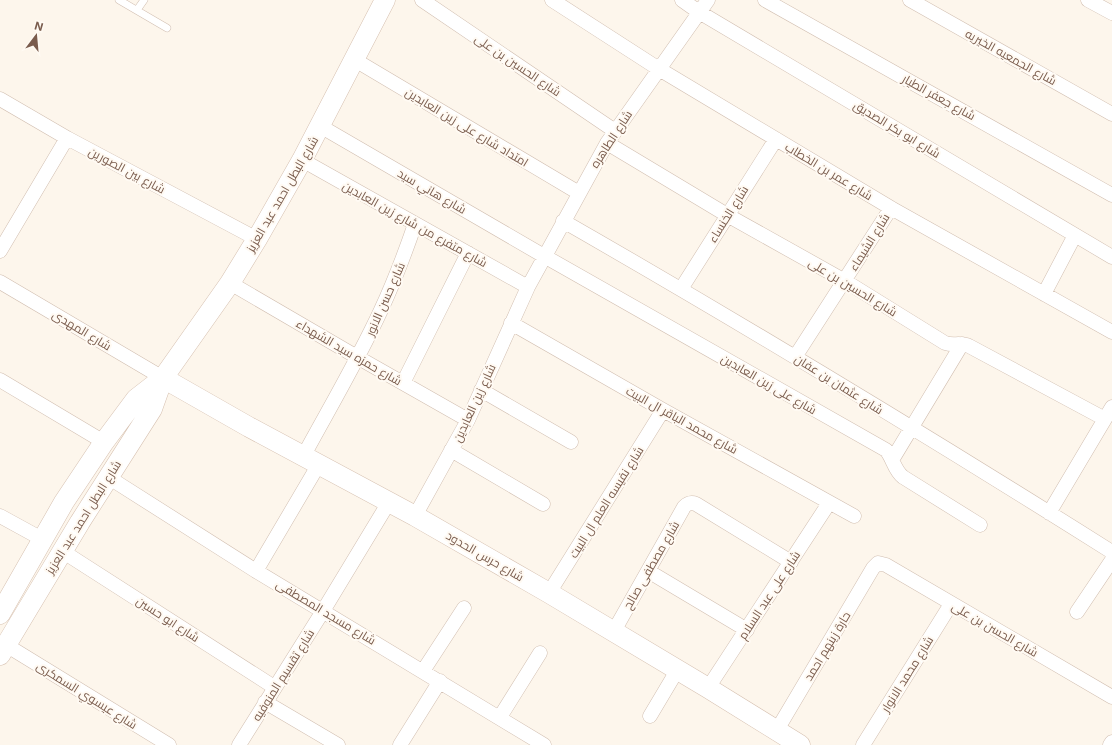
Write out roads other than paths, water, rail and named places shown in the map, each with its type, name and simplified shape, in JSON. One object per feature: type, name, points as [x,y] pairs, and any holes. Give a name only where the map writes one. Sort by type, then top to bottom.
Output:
[{"type":"main road","name":"شارع البطل احمد عبد العزيز","points":[[3,650],[62,551],[152,409],[163,378],[230,283],[256,239],[302,160],[385,0]]},
{"type":"main road","name":"شارع البطل احمد عبد العزيز","points":[[1,609],[64,502],[104,442],[136,399],[163,378]]},
{"type":"main road","name":"شارع حرس الحدود","points":[[163,378],[249,427],[415,516],[549,593],[678,669],[800,745]]},
{"type":"street","name":"شارع الحسين بن على","points":[[422,0],[615,131]]},
{"type":"street","name":"شارع عمر بن الخطاب","points":[[552,0],[659,69],[891,208],[1112,332]]},
{"type":"street","name":"شارع ابو بكر الصديق","points":[[682,0],[699,12],[1112,257]]},
{"type":"street","name":"شارع الطاهره","points":[[528,287],[578,193],[607,143],[708,0]]},
{"type":"street","name":"شارع جعفر الطيار","points":[[765,0],[1112,195]]},
{"type":"street","name":"شارع الجمعيه الخيريه","points":[[910,0],[1112,114]]},
{"type":"street","points":[[1088,0],[1112,13]]},
{"type":"street","name":"امتداد شارع على زين العابدين","points":[[355,60],[578,193]]},
{"type":"street","name":"شارع بين الصورين","points":[[0,99],[67,138],[256,239]]},
{"type":"street","name":"شارع هاني سيد","points":[[320,126],[544,256]]},
{"type":"street","points":[[0,251],[67,138]]},
{"type":"street","name":"شارع الخنساء","points":[[681,288],[776,139]]},
{"type":"street","name":"شارع الحسين بن على","points":[[607,143],[727,215],[845,281],[945,343],[969,346],[1108,413]]},
{"type":"street","name":"شارع متفرع من شارع زين العابدين","points":[[302,160],[528,287]]},
{"type":"street","name":"شارع الشيماء","points":[[795,357],[891,208]]},
{"type":"street","name":"شارع عثمان بن عفان","points":[[563,221],[681,288],[1049,512],[1112,552]]},
{"type":"street","name":"شارع حسن الانور","points":[[256,571],[311,460],[357,357],[381,310],[415,224]]},
{"type":"street","points":[[1044,294],[1075,235]]},
{"type":"street","points":[[403,383],[468,253]]},
{"type":"street","name":"شارع على زين العابدين","points":[[544,256],[886,450],[890,455],[898,473],[903,477],[980,525]]},
{"type":"street","name":"شارع المهدى","points":[[0,282],[163,378]]},
{"type":"street","name":"شارع حمزه سيد الشهداء","points":[[230,283],[468,420]]},
{"type":"street","name":"شارع زين العابدين","points":[[415,516],[468,420],[528,287]]},
{"type":"street","name":"شارع محمد الباقر ال البيت","points":[[511,322],[663,410],[854,516]]},
{"type":"street","points":[[892,460],[962,344]]},
{"type":"street","points":[[0,380],[104,442]]},
{"type":"street","points":[[481,390],[572,442]]},
{"type":"street","name":"شارع نفيسه العلم ال البيت","points":[[549,593],[663,410]]},
{"type":"street","points":[[1049,512],[1108,413]]},
{"type":"street","points":[[451,450],[543,504]]},
{"type":"street","name":"شارع مسجد المصطفى","points":[[108,477],[256,571],[500,717],[535,743]]},
{"type":"street","name":"شارع تقسيم المنوفيه","points":[[239,745],[389,502]]},
{"type":"street","name":"شارع مصطفى صالح","points":[[614,631],[687,504],[691,503],[791,562]]},
{"type":"street","name":"شارع على عبد السلام","points":[[708,688],[829,503]]},
{"type":"street","points":[[0,516],[42,540]]},
{"type":"street","name":"شارع ابو حسين","points":[[62,551],[274,687]]},
{"type":"street","points":[[1077,612],[1112,560]]},
{"type":"street","name":"شارع الحسن بن على","points":[[878,563],[886,565],[950,604],[1112,697]]},
{"type":"street","name":"حارة زينهم احمد","points":[[777,730],[873,568],[878,563]]},
{"type":"street","points":[[648,571],[747,630]]},
{"type":"street","name":"شارع محمد الانوار","points":[[863,745],[950,604]]},
{"type":"street","points":[[423,671],[464,608]]},
{"type":"street","name":"شارع عيسوي السمكرى","points":[[3,650],[169,745]]},
{"type":"street","points":[[500,717],[540,653]]},
{"type":"street","points":[[650,716],[678,669]]},
{"type":"street","points":[[400,745],[440,681]]},
{"type":"street","points":[[265,702],[338,745]]},
{"type":"lane","points":[[120,0],[167,28]]},
{"type":"lane","points":[[137,10],[144,0]]}]
